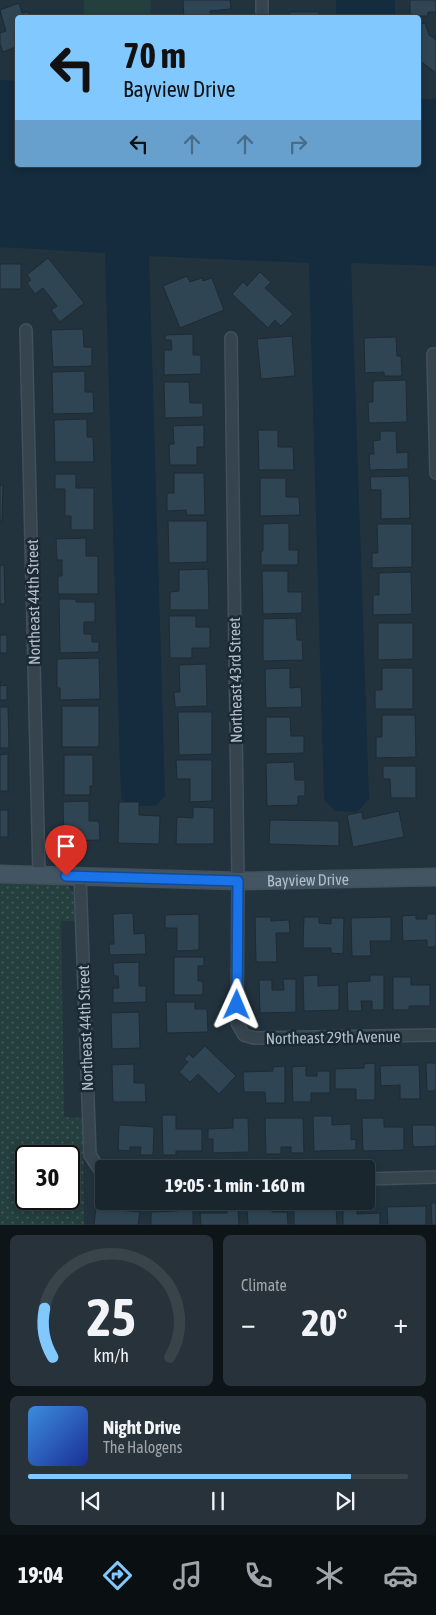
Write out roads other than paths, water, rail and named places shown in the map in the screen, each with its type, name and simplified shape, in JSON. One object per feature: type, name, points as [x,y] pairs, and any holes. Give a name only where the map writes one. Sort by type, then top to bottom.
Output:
[{"type":"street","points":[[262,0],[262,12]]},
{"type":"street","name":"Northeast 44th Street","points":[[26,330],[39,874]]},
{"type":"street","name":"Northeast 43rd Street","points":[[230,338],[238,881],[237,1023]]},
{"type":"street","points":[[433,354],[436,473]]},
{"type":"street","name":"Bayview Drive","points":[[0,874],[238,881],[436,877]]},
{"type":"street","name":"Northeast 44th Street","points":[[80,877],[90,1155],[95,1163]]},
{"type":"street","name":"Northeast 29th Avenue","points":[[237,1023],[244,1035],[254,1038],[436,1035]]},
{"type":"street","points":[[375,1178],[436,1177]]},
{"type":"water","points":[[336,0],[395,0],[395,15],[336,15]]},
{"type":"water","points":[[0,80],[15,81],[15,167],[421,167],[421,99],[436,99],[436,266],[351,263],[369,799],[357,812],[336,811],[324,800],[309,263],[149,256],[165,796],[155,806],[131,806],[121,799],[105,253],[0,247]]}]
